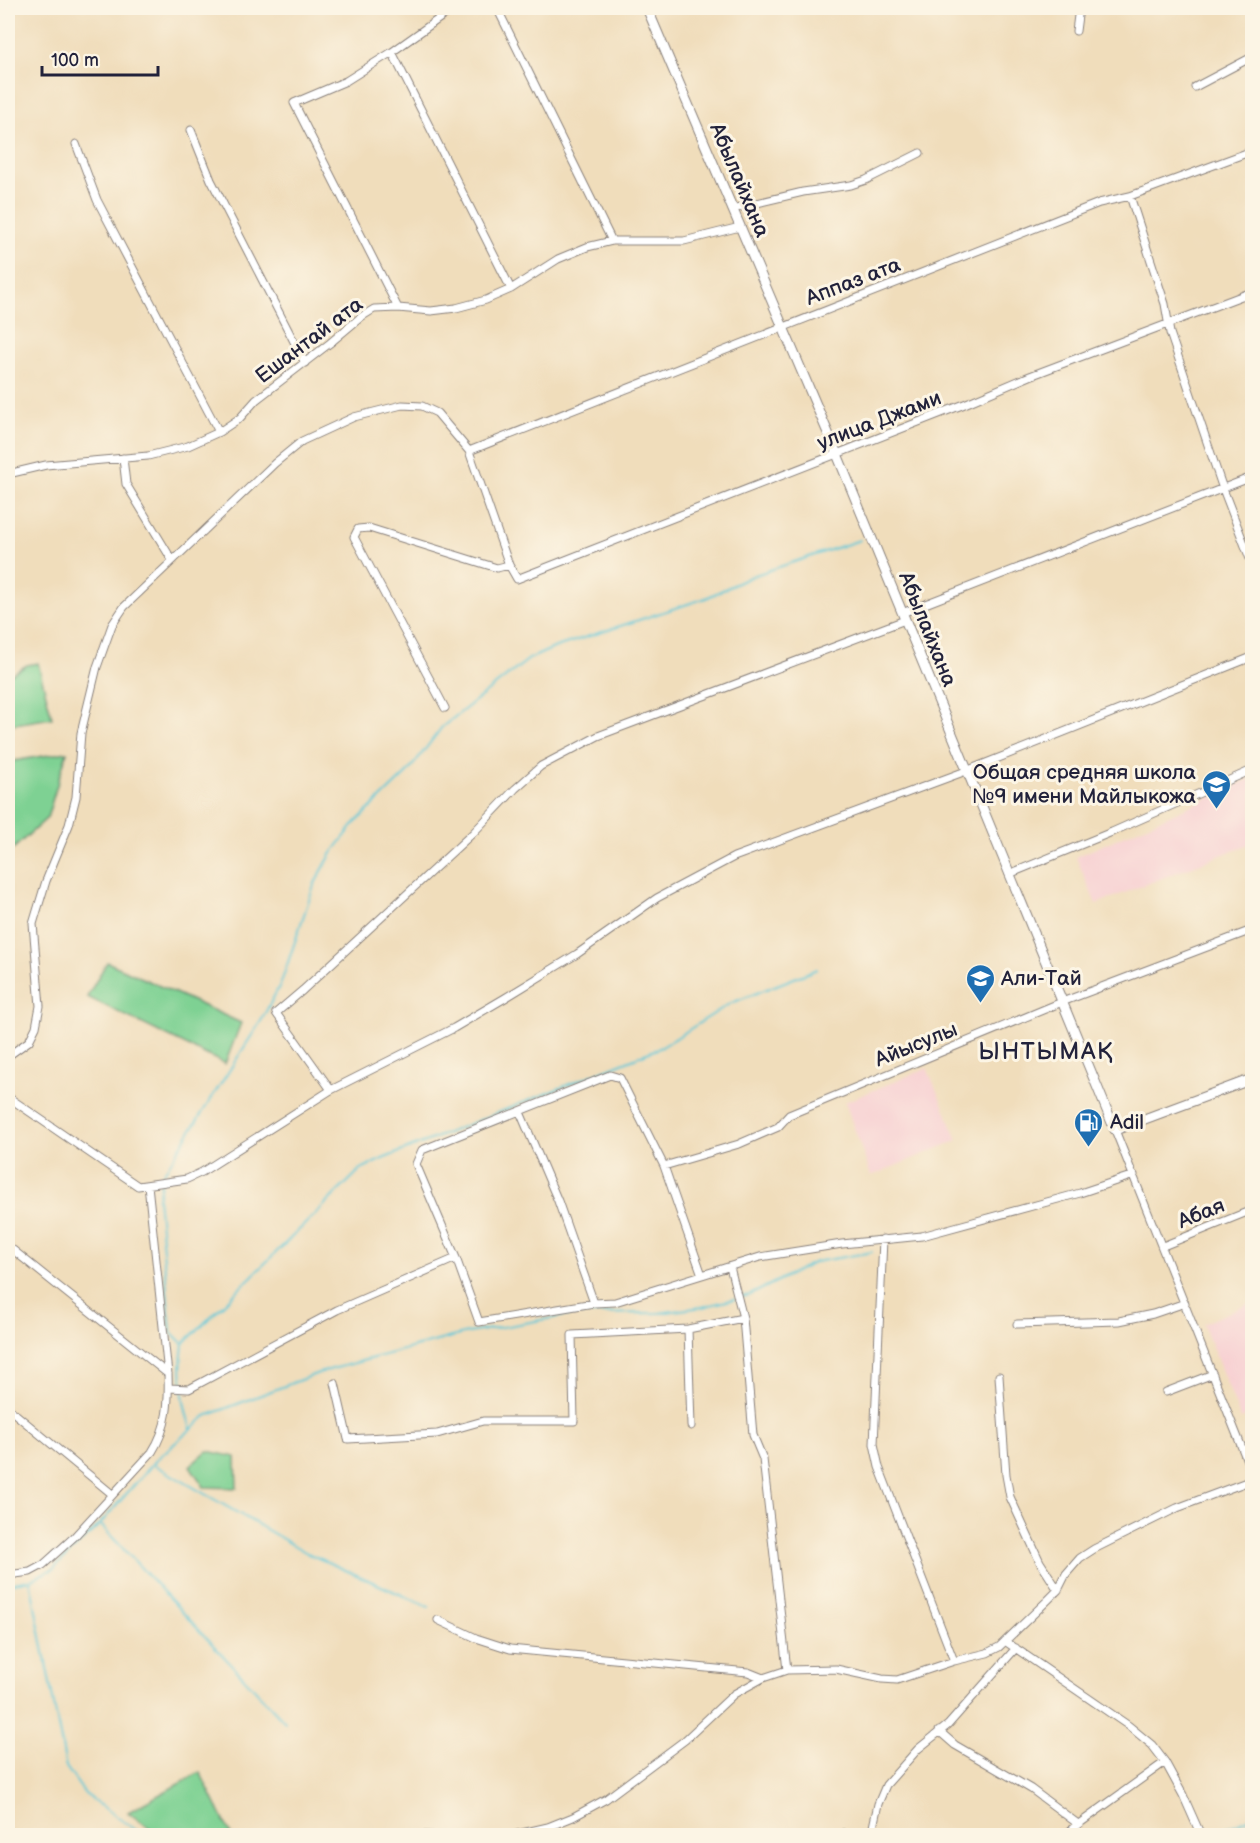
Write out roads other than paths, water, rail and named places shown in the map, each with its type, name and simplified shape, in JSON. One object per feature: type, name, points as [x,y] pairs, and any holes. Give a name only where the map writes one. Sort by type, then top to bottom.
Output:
[{"type":"main road","name":"Абылайхана","points":[[647,8],[837,454],[1115,1130]]},
{"type":"main road","points":[[1115,1130],[1252,1078]]},
{"type":"street","points":[[398,308],[294,103],[346,81],[454,8]]},
{"type":"street","points":[[497,8],[612,241]]},
{"type":"street","points":[[1076,31],[1079,8]]},
{"type":"street","points":[[392,52],[511,289]]},
{"type":"street","points":[[1195,87],[1252,57]]},
{"type":"street","points":[[191,130],[211,180],[305,363]]},
{"type":"street","points":[[76,144],[97,200],[219,432]]},
{"type":"street","name":"Аппаз ата","points":[[470,451],[1098,202],[1130,196],[1252,151]]},
{"type":"street","points":[[732,209],[866,180],[920,153]]},
{"type":"street","points":[[1130,196],[1165,304],[1169,325],[1223,489],[1252,564]]},
{"type":"street","name":"Ешантай ата","points":[[8,474],[46,465],[148,456],[177,449],[219,432],[240,418],[256,400],[374,309],[398,308],[431,311],[456,308],[486,300],[511,289],[558,259],[586,247],[612,241],[684,241],[740,227]]},
{"type":"street","name":"улица Джами","points":[[509,565],[517,579],[1030,376],[1252,292]]},
{"type":"street","points":[[8,1056],[29,1041],[36,1027],[40,1006],[33,924],[46,881],[69,825],[76,797],[81,733],[97,667],[112,625],[124,607],[275,463],[302,441],[354,417],[402,405],[422,406],[437,413],[470,451],[509,565],[497,568],[369,528],[358,530],[354,537],[445,708]]},
{"type":"street","points":[[123,458],[126,484],[172,561]]},
{"type":"street","points":[[331,1090],[276,1013],[465,840],[541,766],[598,736],[1252,477]]},
{"type":"street","points":[[8,1097],[138,1186],[187,1179],[331,1090],[454,1028],[577,954],[629,915],[697,875],[734,857],[966,771],[1252,657]]},
{"type":"street","points":[[1009,874],[1112,832],[1252,770]]},
{"type":"street","name":"Айысулы","points":[[664,1166],[748,1140],[778,1127],[789,1115],[1062,1002],[1252,930]]},
{"type":"street","points":[[702,1275],[664,1166],[620,1078],[610,1075],[520,1113],[422,1150],[416,1164],[456,1258],[479,1323],[594,1303],[615,1302],[730,1267],[760,1257],[883,1239],[922,1236],[1080,1193],[1134,1175]]},
{"type":"street","points":[[520,1113],[558,1201],[594,1303]]},
{"type":"street","points":[[1115,1130],[1252,1473]]},
{"type":"street","points":[[8,1575],[30,1572],[43,1566],[74,1537],[152,1452],[160,1438],[165,1424],[169,1388],[148,1185]]},
{"type":"street","name":"Абая","points":[[1163,1246],[1252,1210]]},
{"type":"street","points":[[883,1239],[874,1444],[879,1467],[954,1661]]},
{"type":"street","points":[[8,1245],[168,1374]]},
{"type":"street","points":[[169,1388],[189,1389],[337,1310],[456,1258]]},
{"type":"street","points":[[730,1267],[743,1318],[753,1435],[763,1460],[787,1670]]},
{"type":"street","points":[[1017,1324],[1119,1321],[1153,1314],[1185,1303]]},
{"type":"street","points":[[336,1383],[348,1439],[437,1434],[483,1421],[574,1421],[572,1335],[688,1329],[743,1318]]},
{"type":"street","points":[[688,1329],[691,1426]]},
{"type":"street","points":[[1166,1392],[1213,1374]]},
{"type":"street","points":[[999,1376],[1005,1475],[1010,1497],[1040,1562],[1058,1590]]},
{"type":"street","points":[[8,1408],[112,1494]]},
{"type":"street","points":[[509,1836],[548,1827],[573,1817],[606,1799],[685,1740],[734,1694],[763,1678],[787,1670],[836,1669],[897,1680],[954,1661],[987,1653],[1005,1641],[1058,1590],[1066,1574],[1080,1558],[1177,1508],[1252,1480]]},
{"type":"street","points":[[438,1620],[476,1638],[510,1649],[748,1672],[763,1678]]},
{"type":"street","points":[[1005,1641],[1129,1726],[1152,1745],[1165,1762],[1199,1831]]},
{"type":"street","points":[[871,1836],[878,1804],[886,1785],[918,1749],[948,1725],[1016,1648]]},
{"type":"street","points":[[939,1731],[955,1745],[1031,1788],[1078,1824]]},
{"type":"street","points":[[1062,1836],[1165,1762]]},
{"type":"street","points":[[368,1836],[384,1834],[452,1836]]},
{"type":"waterway","points":[[183,1344],[171,1332],[158,1198],[163,1174],[261,1021],[281,983],[314,885],[332,853],[356,822],[408,772],[442,727],[529,659],[556,647],[706,598],[752,576],[860,540]]},
{"type":"waterway","points":[[191,1429],[182,1387],[183,1344],[361,1169],[662,1047],[729,1004],[817,969]]},
{"type":"waterway","points":[[741,1297],[750,1295],[815,1262],[872,1252]]},
{"type":"waterway","points":[[8,1584],[30,1580],[53,1569],[100,1524],[157,1459],[206,1416],[321,1372],[463,1334],[575,1314],[659,1313],[702,1307],[735,1299]]},
{"type":"waterway","points":[[153,1464],[307,1553],[429,1607]]},
{"type":"waterway","points":[[100,1524],[285,1722]]},
{"type":"waterway","points":[[30,1580],[66,1767],[85,1794],[144,1836]]},
{"type":"waterway","points":[[1211,1836],[1252,1817]]},
{"type":"place","name":"Общая средняя школа №9 имени Майлыкожа","points":[[1217,810]]},
{"type":"place","name":"Али-Тай","points":[[980,1004]]},
{"type":"place","name":"Adil","points":[[1089,1148]]},
{"type":"district","name":"ЫНТЫМАҚ","points":[[1046,1051]]}]
